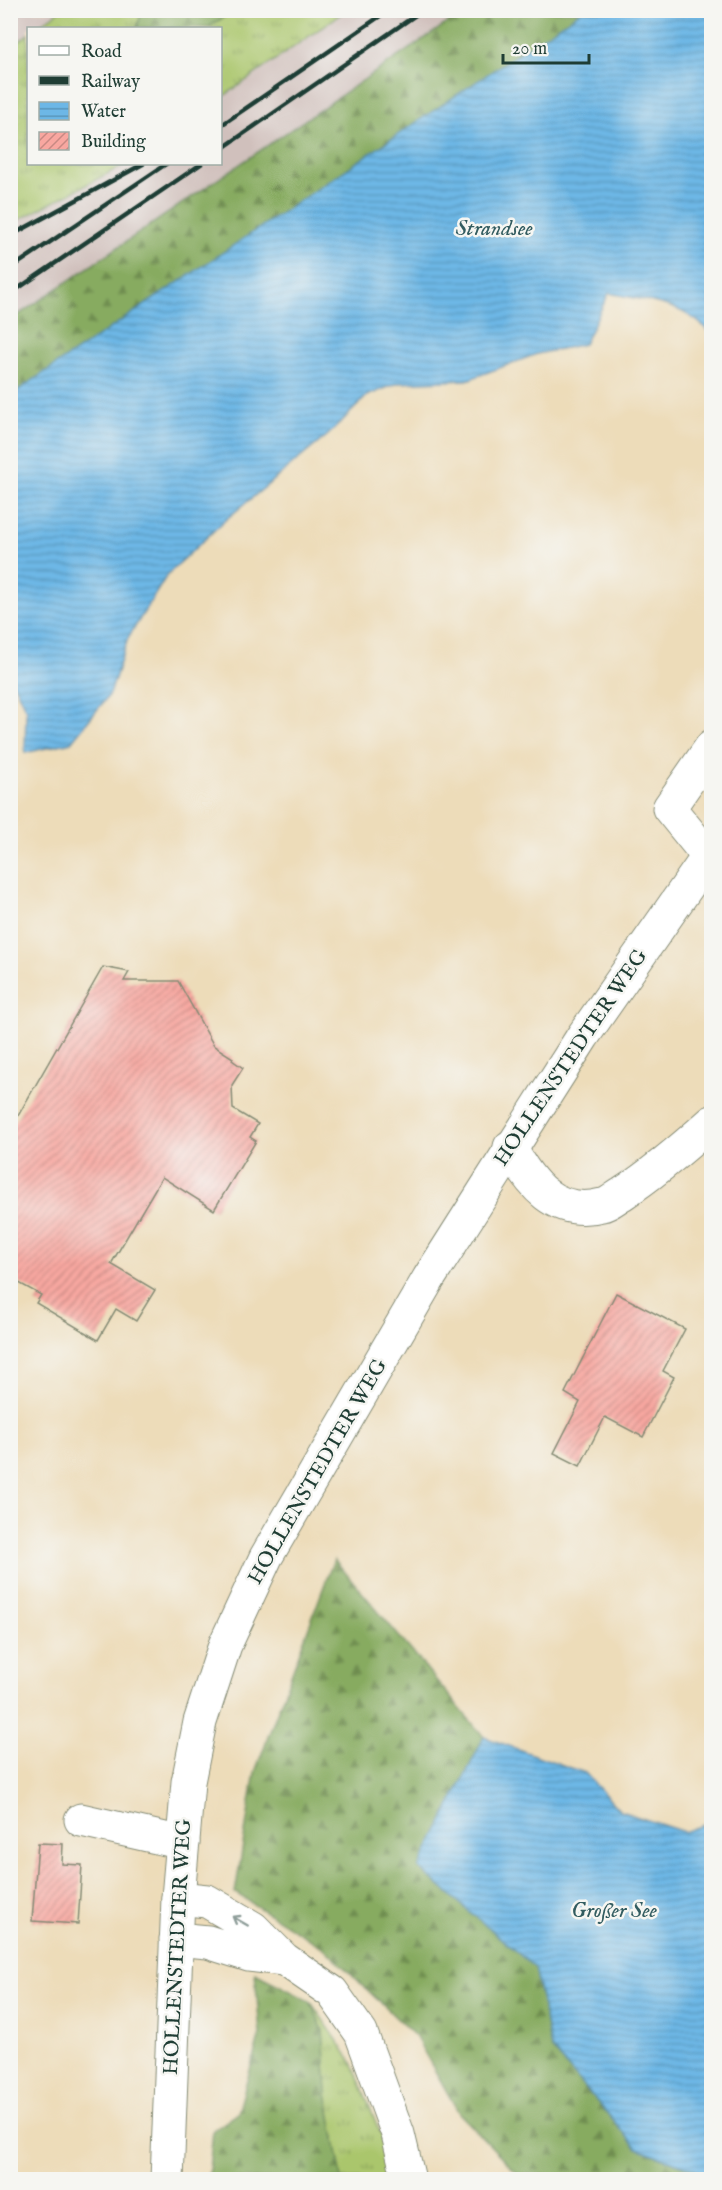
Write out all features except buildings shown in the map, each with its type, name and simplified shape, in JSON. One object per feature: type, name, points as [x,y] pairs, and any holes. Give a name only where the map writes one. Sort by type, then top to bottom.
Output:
[{"type":"main road","points":[[710,853],[669,808],[711,746]]},
{"type":"main road","name":"HOLLENSTEDTER WEG","points":[[167,2180],[178,1898],[188,1782],[200,1722],[225,1645],[266,1557],[429,1278],[582,1036],[710,853]]},
{"type":"main road","points":[[510,1147],[524,1174],[549,1198],[573,1208],[604,1205],[646,1178],[711,1122]]},
{"type":"main road","points":[[81,1820],[183,1843]]},
{"type":"main road","points":[[178,1898],[207,1901],[253,1928],[284,1959],[332,1992],[361,2033],[398,2134],[409,2180]]},
{"type":"main road","points":[[176,1940],[208,1942],[249,1955],[284,1959]]},
{"type":"shaded area","points":[[11,11],[59,11],[37,27],[27,27],[27,35],[11,48]]},
{"type":"shaded area","points":[[345,11],[465,11],[11,320],[11,224],[124,165],[222,165],[222,97]]},
{"type":"green space","points":[[59,10],[142,11],[137,27],[37,27]]},
{"type":"green space","points":[[142,10],[233,11],[209,27],[137,27]]},
{"type":"green space","points":[[233,11],[345,11],[222,97],[222,27],[209,27]]},
{"type":"green space","points":[[465,11],[583,11],[11,395],[11,320]]},
{"type":"green space","points":[[27,35],[27,165],[124,165],[11,224],[11,48]]},
{"type":"green space","points":[[334,1559],[484,1737],[419,1868],[536,1968],[551,2048],[637,2148],[711,2176],[711,2179],[556,2180],[547,2175],[518,2174],[459,2113],[415,2036],[324,1948],[235,1893],[255,1772]]},
{"type":"green space","points":[[255,1973],[310,2001],[323,2030],[327,2094],[342,2179],[208,2179],[213,2131],[238,2113],[260,2034]]},
{"type":"green space","points":[[310,2001],[351,2060],[393,2165],[395,2179],[342,2179],[327,2094],[323,2031]]},
{"type":"water","name":"Strandsee","points":[[583,10],[711,11],[711,335],[690,316],[678,310],[651,301],[609,293],[584,344],[537,354],[467,380],[398,383],[367,396],[328,435],[224,521],[167,575],[128,638],[110,694],[71,742],[25,753],[26,710],[13,682],[10,682],[11,395]]},
{"type":"water","name":"Großer See","points":[[484,1737],[585,1773],[620,1811],[684,1832],[711,1822],[711,2176],[637,2148],[551,2048],[535,1968],[419,1868]]},
{"type":"railway","points":[[222,125],[389,10]]},
{"type":"railway","points":[[222,149],[423,10]]},
{"type":"railway","points":[[10,236],[141,165]]},
{"type":"railway","points":[[10,269],[165,165]]},
{"type":"railway","points":[[10,294],[200,165]]}]
